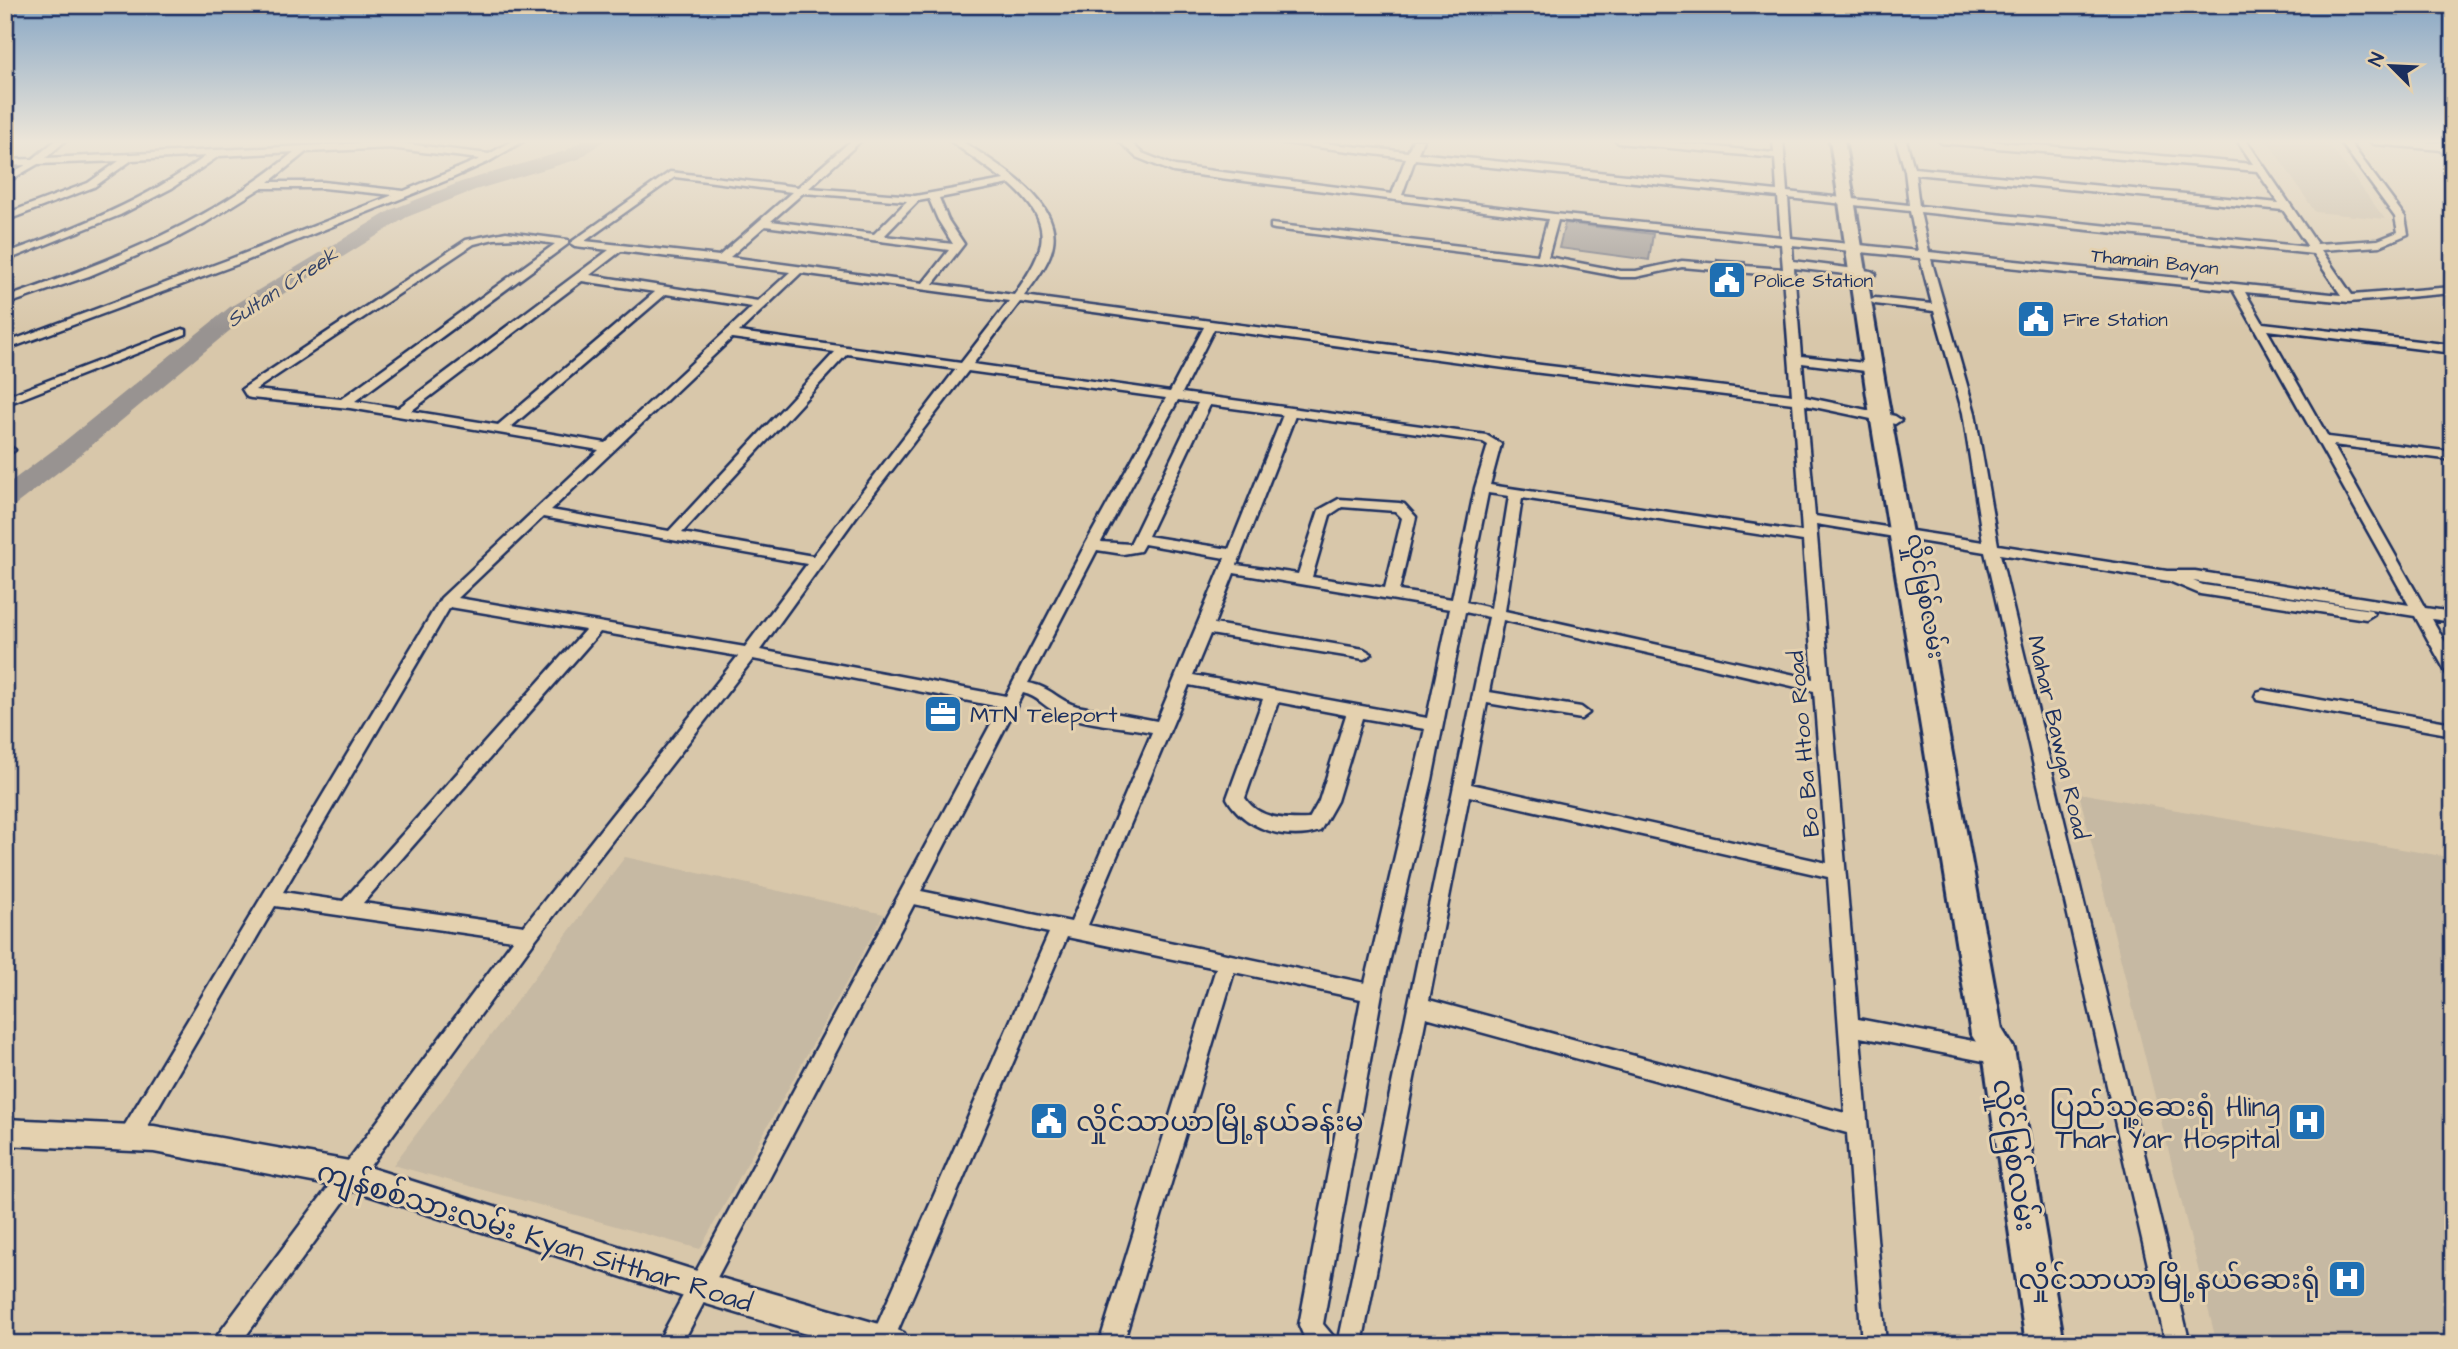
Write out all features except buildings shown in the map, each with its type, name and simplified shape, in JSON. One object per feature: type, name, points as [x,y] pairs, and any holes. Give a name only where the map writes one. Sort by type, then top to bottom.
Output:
[{"type":"main road","name":"လှိုင်မြစ်လမ်း","points":[[1849,203],[1864,273],[1873,368],[1888,419]]},
{"type":"main road","name":"လှိုင်မြစ်လမ်း","points":[[1864,273],[1875,301],[1888,419],[1987,1034],[1998,1052],[2045,1344]]},
{"type":"main road","name":"ကျန်စစ်သားလမ်း Kyan Sitthar Road","points":[[5,1132],[154,1139],[349,1175],[700,1287],[887,1342]]},
{"type":"street","points":[[5,218],[44,203]]},
{"type":"street","points":[[5,258],[85,229],[139,203]]},
{"type":"street","points":[[8,299],[85,274],[188,229],[231,203]]},
{"type":"street","points":[[5,348],[382,203]]},
{"type":"street","points":[[343,404],[569,242],[629,203]]},
{"type":"street","points":[[721,259],[786,203]]},
{"type":"street","points":[[876,238],[912,203]]},
{"type":"street","points":[[925,287],[959,244],[943,220],[936,203]]},
{"type":"street","points":[[225,1344],[528,933],[749,653],[1016,300],[1041,263],[1049,240],[1046,221],[1036,203]]},
{"type":"street","name":"Thamain Bayan","points":[[1442,203],[1554,217],[2349,299],[2453,290]]},
{"type":"street","name":"Bo Ba Htoo Road","points":[[1783,203],[1874,1344]]},
{"type":"street","points":[[1869,203],[2315,249],[2380,243],[2403,234],[2400,217],[2390,203]]},
{"type":"street","name":"Mahar Bawga Road","points":[[1913,203],[1924,254],[1969,413],[1991,547],[2178,1344]]},
{"type":"street","points":[[2246,203],[2287,207]]},
{"type":"street","points":[[2284,203],[2349,299]]},
{"type":"street","points":[[1542,259],[1554,217]]},
{"type":"street","points":[[764,223],[956,248]]},
{"type":"street","points":[[1275,226],[1542,259],[1621,274],[1636,274],[1682,264],[1864,273]]},
{"type":"street","points":[[610,448],[343,404],[251,394],[248,389],[470,242],[486,235],[505,232],[1210,326],[1799,400],[1888,419]]},
{"type":"street","points":[[400,413],[620,247]]},
{"type":"street","points":[[128,1138],[446,601],[798,270]]},
{"type":"street","points":[[580,277],[760,305]]},
{"type":"street","points":[[2237,287],[2453,670]]},
{"type":"street","points":[[499,430],[664,290]]},
{"type":"street","points":[[1875,301],[1939,308]]},
{"type":"street","points":[[669,1344],[910,897],[1092,545],[1176,396],[1210,326]]},
{"type":"street","points":[[2259,326],[2453,348]]},
{"type":"street","points":[[5,401],[182,332]]},
{"type":"street","points":[[729,334],[964,369],[1486,439],[1495,444],[1482,488],[1434,725],[1372,993],[1311,1325],[1325,1344]]},
{"type":"street","points":[[673,536],[843,351]]},
{"type":"street","points":[[1796,359],[1873,368]]},
{"type":"street","points":[[1092,545],[1129,551],[1141,539],[1206,400]]},
{"type":"street","points":[[887,1342],[1068,930],[1163,728],[1232,562],[1290,412]]},
{"type":"street","points":[[2323,440],[2453,456]]},
{"type":"street","points":[[5,447],[8,450],[5,453]]},
{"type":"street","points":[[1482,488],[1810,538]]},
{"type":"street","points":[[1350,1344],[1449,860],[1460,788],[1497,614],[1516,494]]},
{"type":"street","points":[[1304,580],[1324,513],[1339,503],[1399,507],[1409,517],[1391,594]]},
{"type":"street","points":[[542,513],[817,561]]},
{"type":"street","points":[[1808,519],[2166,576],[2200,589],[2424,618],[2453,617]]},
{"type":"street","points":[[1141,539],[1304,580],[1457,605],[1822,687]]},
{"type":"street","points":[[446,601],[749,653],[1010,704]]},
{"type":"street","points":[[2424,618],[2453,627]]},
{"type":"street","points":[[346,909],[596,627]]},
{"type":"street","points":[[1205,628],[1364,654]]},
{"type":"street","points":[[1184,679],[1434,725]]},
{"type":"street","points":[[1019,687],[1040,691],[1060,707],[1076,712],[1163,728]]},
{"type":"street","points":[[1272,695],[1236,798],[1241,810],[1258,821],[1297,828],[1314,826],[1328,802],[1356,710]]},
{"type":"street","points":[[1480,696],[1581,713]]},
{"type":"street","points":[[2263,696],[2453,729]]},
{"type":"street","points":[[1460,788],[1836,872]]},
{"type":"street","points":[[910,897],[1372,993]]},
{"type":"street","points":[[270,898],[528,933]]},
{"type":"street","points":[[1111,1344],[1227,963]]},
{"type":"street","points":[[1418,1006],[1857,1126]]},
{"type":"street","points":[[1849,1026],[1998,1052]]},
{"type":"shaded area","points":[[2309,203],[2373,203],[2385,219],[2315,212]]},
{"type":"shaded area","points":[[1565,223],[1653,234],[1649,260],[1559,248]]},
{"type":"shaded area","name":"ပြည်သူ့ဆေးရုံ Hling Thar Yar Hospital","points":[[2079,793],[2453,858],[2453,1344],[2217,1344]]},
{"type":"shaded area","points":[[625,857],[884,914],[700,1249],[393,1165]]},
{"type":"waterway","name":"Sultan Creek","points":[[5,499],[65,454],[238,312],[400,213],[425,203]]},
{"type":"place","name":"Police Station","points":[[1727,280]]},
{"type":"place","name":"Fire Station","points":[[2036,319]]},
{"type":"place","name":"MTN Teleport","points":[[943,714]]},
{"type":"place","name":"လှိုင်သာယာမြို့နယ်ခန်းမ","points":[[1049,1121]]},
{"type":"place","name":"ပြည်သူ့ဆေးရုံ Hling Thar Yar Hospital","points":[[2307,1122]]},
{"type":"place","name":"လှိုင်သာယာမြို့နယ်ဆေးရုံ","points":[[2347,1279]]}]
